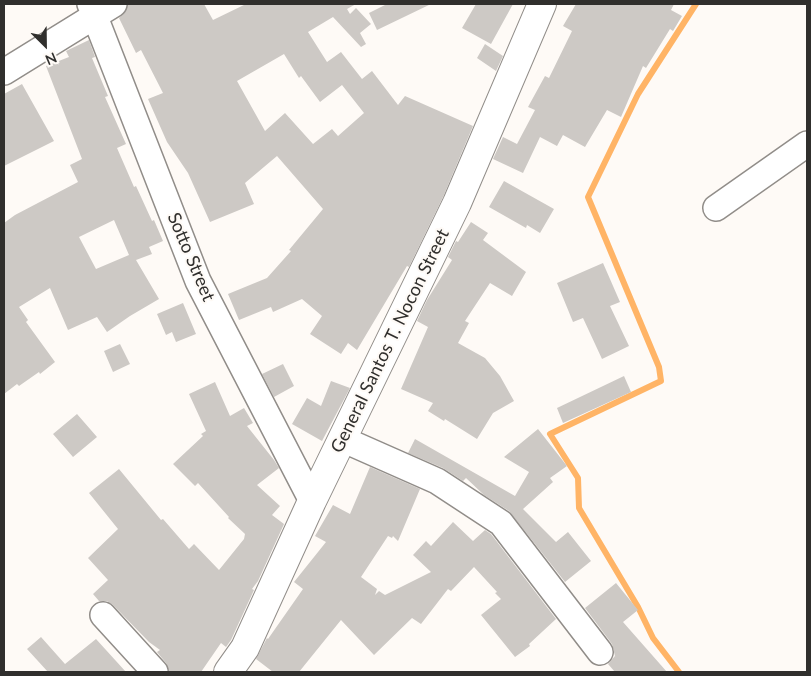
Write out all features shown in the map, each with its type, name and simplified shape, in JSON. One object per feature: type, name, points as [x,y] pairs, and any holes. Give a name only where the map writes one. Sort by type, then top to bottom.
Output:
[{"type":"main road","name":"General Santos T. Nocon Street","points":[[228,672],[245,648],[312,501],[457,203],[542,4]]},
{"type":"street","points":[[4,72],[99,7]]},
{"type":"street","name":"Sotto Street","points":[[99,7],[198,281],[312,501]]},
{"type":"street","points":[[716,208],[807,144]]},
{"type":"street","points":[[342,439],[437,481],[501,523],[600,652]]},
{"type":"street","points":[[103,615],[155,672]]},
{"type":"building","points":[[128,4],[204,4],[213,20],[246,4],[356,4],[347,9],[350,14],[356,8],[371,24],[360,33],[366,44],[361,47],[333,17],[308,32],[327,62],[341,52],[362,79],[372,71],[398,105],[405,96],[473,126],[443,197],[409,267],[407,266],[357,350],[348,343],[341,354],[310,334],[322,316],[302,299],[273,312],[271,307],[239,320],[228,294],[267,278],[291,251],[289,250],[323,209],[277,156],[245,183],[254,204],[210,222],[188,173],[167,142],[148,99],[163,93],[141,50],[136,53],[119,18],[126,11]],"holes":[[[284,54],[299,78],[301,76],[320,102],[342,85],[364,113],[338,136],[332,129],[313,144],[285,113],[265,131],[237,81]]]},
{"type":"building","points":[[387,4],[431,4],[377,30],[369,13]]},
{"type":"building","points":[[476,4],[513,4],[491,44],[462,28]]},
{"type":"building","points":[[576,4],[674,4],[671,10],[682,16],[673,31],[670,29],[646,68],[643,66],[621,117],[607,110],[585,147],[563,135],[557,146],[540,137],[523,173],[493,159],[503,137],[517,144],[535,110],[528,107],[545,76],[549,78],[572,31],[563,26]]},
{"type":"building","points":[[89,40],[95,57],[92,58],[108,96],[105,97],[126,144],[117,148],[134,187],[136,186],[163,241],[149,247],[152,254],[136,260],[159,299],[107,332],[97,317],[68,330],[50,288],[19,307],[28,320],[26,322],[55,362],[40,374],[39,372],[19,386],[17,384],[4,394],[4,223],[15,215],[78,182],[70,165],[82,159],[46,66],[69,57],[66,51]],"holes":[[[114,220],[129,255],[96,269],[79,237]]]},
{"type":"building","points":[[485,44],[503,56],[496,71],[477,58]]},
{"type":"building","points":[[22,84],[54,141],[4,166],[4,94]]},
{"type":"building","points":[[504,181],[554,209],[540,233],[527,225],[526,228],[489,207]]},
{"type":"building","points":[[471,222],[488,233],[483,240],[526,272],[512,296],[490,283],[465,321],[469,323],[458,343],[485,358],[500,376],[514,401],[493,413],[477,439],[428,411],[433,403],[401,389],[428,327],[417,321],[427,300],[452,260],[448,257],[456,241],[458,242]]},
{"type":"building","points":[[603,263],[620,302],[610,306],[629,346],[602,359],[583,318],[573,322],[557,283]]},
{"type":"building","points":[[183,303],[196,334],[176,342],[172,332],[166,335],[157,314]]},
{"type":"building","points":[[120,344],[130,364],[113,372],[104,351]]},
{"type":"building","points":[[283,364],[294,386],[274,397],[262,374]]},
{"type":"building","points":[[624,376],[631,392],[563,423],[557,408]]},
{"type":"building","points":[[331,381],[350,388],[322,441],[292,424],[307,398],[321,406]]},
{"type":"building","points":[[215,382],[230,416],[244,408],[253,423],[247,426],[279,468],[257,485],[280,506],[272,515],[284,524],[258,581],[252,589],[254,590],[231,640],[226,647],[221,643],[201,672],[169,672],[166,663],[157,652],[160,650],[149,642],[113,605],[107,601],[99,601],[93,594],[108,580],[88,558],[118,529],[89,493],[119,469],[161,520],[163,519],[189,549],[194,544],[219,570],[244,539],[245,534],[228,518],[198,483],[195,486],[173,464],[206,431],[189,394]]},
{"type":"building","points":[[77,414],[97,437],[73,457],[53,434]]},
{"type":"building","points":[[538,429],[567,466],[550,478],[553,482],[523,509],[556,542],[568,532],[591,561],[565,582],[509,511],[484,495],[466,478],[463,481],[443,468],[408,453],[415,439],[515,496],[529,472],[504,457]]},
{"type":"building","points":[[370,467],[420,489],[398,541],[393,536],[392,538],[388,536],[361,577],[377,589],[375,595],[379,591],[385,595],[431,572],[413,555],[426,541],[431,546],[453,522],[473,541],[485,530],[491,534],[556,619],[529,644],[530,646],[515,657],[481,615],[501,599],[474,567],[451,591],[448,589],[421,624],[412,618],[374,655],[341,620],[299,672],[273,672],[256,659],[267,638],[303,589],[294,582],[326,542],[315,536],[333,505],[350,514]]},
{"type":"building","points":[[616,583],[638,610],[623,622],[667,672],[615,672],[608,664],[615,656],[612,644],[585,608]]},
{"type":"building","points":[[41,637],[65,664],[96,639],[126,672],[48,672],[27,649]]},
{"type":"waterway","points":[[679,672],[653,638],[638,607],[579,508],[578,478],[550,434],[661,381],[659,367],[588,197],[638,94],[696,4]]}]
